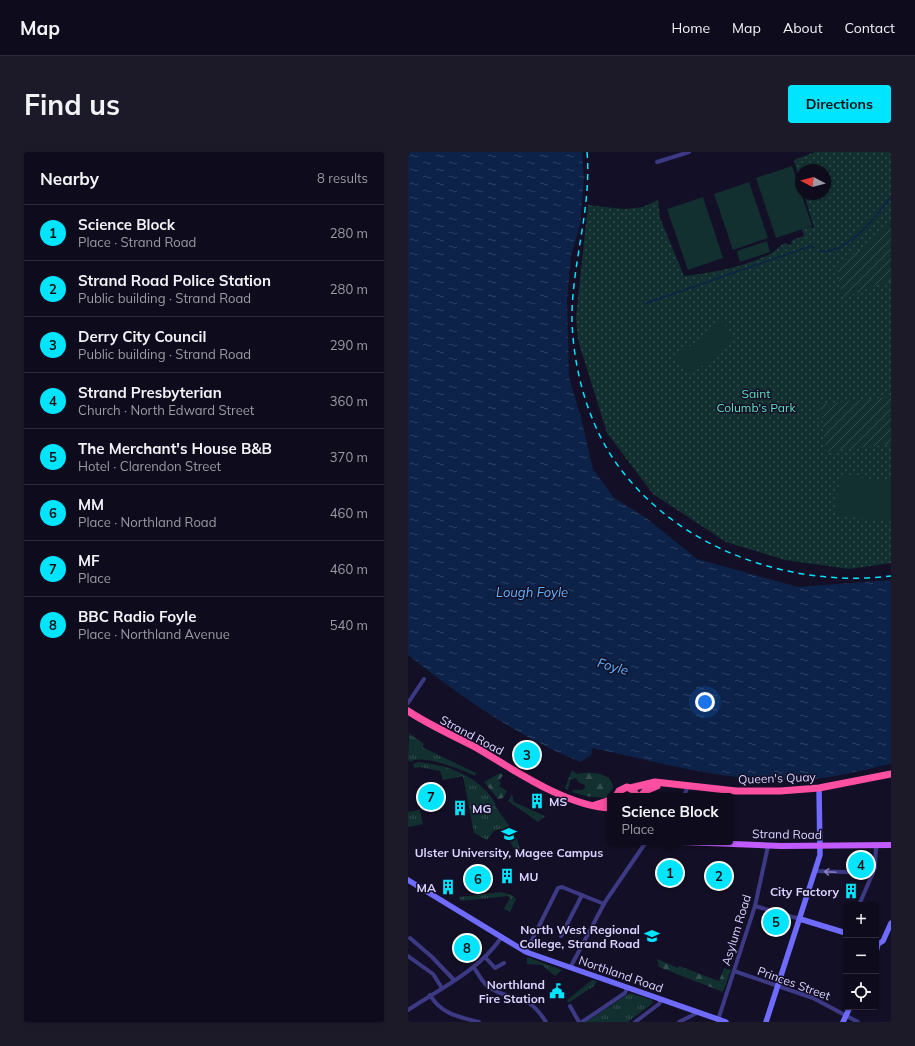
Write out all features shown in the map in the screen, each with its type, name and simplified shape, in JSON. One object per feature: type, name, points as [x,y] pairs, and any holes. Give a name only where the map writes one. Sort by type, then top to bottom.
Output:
[{"type":"highway","name":"Strand Road","points":[[408,711],[426,723],[472,746],[532,781],[568,797],[593,805],[607,807]]},
{"type":"highway","name":"Queen's Quay","points":[[618,793],[621,789],[655,782],[736,791],[780,791],[819,788],[891,774]]},
{"type":"highway","points":[[644,793],[650,788],[663,783]]},
{"type":"highway","points":[[630,788],[636,793]]},
{"type":"highway","points":[[593,805],[607,801]]},
{"type":"main road","points":[[766,1022],[815,871],[820,846],[819,788]]},
{"type":"main road","name":"Strand Road","points":[[733,844],[768,846],[891,845]]},
{"type":"main road","name":"Northland Road","points":[[408,882],[526,952],[726,1022]]},
{"type":"main road","points":[[800,919],[843,932]]},
{"type":"main road","points":[[879,943],[883,941],[891,923]]},
{"type":"main road","points":[[843,1022],[849,1010]]},
{"type":"street","points":[[658,162],[689,152]]},
{"type":"street","points":[[408,703],[424,679]]},
{"type":"street","points":[[685,793],[688,786]]},
{"type":"street","points":[[570,968],[604,904],[644,845]]},
{"type":"street","name":"Asylum Road","points":[[718,1020],[755,906],[768,846]]},
{"type":"street","points":[[859,902],[875,868],[876,846]]},
{"type":"street","points":[[815,871],[873,873]]},
{"type":"street","points":[[526,952],[558,888],[562,887],[604,904]]},
{"type":"street","points":[[561,936],[582,895]]},
{"type":"street","points":[[755,906],[800,919]]},
{"type":"street","points":[[410,938],[432,957],[454,980]]},
{"type":"street","points":[[408,1010],[474,968],[501,938]]},
{"type":"street","points":[[408,956],[433,974],[442,988]]},
{"type":"street","points":[[485,957],[495,968],[504,963]]},
{"type":"street","points":[[474,968],[488,986],[496,992],[518,997],[530,1003],[536,1007],[546,1022]]},
{"type":"street","name":"Princes Street","points":[[734,971],[813,998],[858,1022]]},
{"type":"street","points":[[582,1022],[625,993],[627,988]]},
{"type":"street","points":[[430,995],[434,1001],[447,1013],[478,1022]]},
{"type":"street","points":[[635,1022],[659,1004],[661,1000]]},
{"type":"street","points":[[570,1006],[579,1022]]},
{"type":"street","points":[[679,1022],[697,1013]]},
{"type":"green space","name":"Saint Columb's Park","points":[[815,152],[891,152],[891,563],[849,569],[785,560],[726,542],[653,494],[607,433],[578,340],[576,317],[588,205],[624,209],[643,207],[658,200],[660,218],[684,276],[728,269],[760,259],[772,253],[785,243],[791,245],[792,240],[804,236],[802,229],[809,227],[814,228],[806,200],[831,200],[831,164],[795,164],[794,160]]},
{"type":"green space","points":[[792,166],[795,175],[795,200],[803,200],[812,226],[776,238],[756,178]]},
{"type":"green space","points":[[749,182],[768,238],[733,250],[714,194]]},
{"type":"green space","points":[[703,197],[723,258],[688,270],[667,209]]},
{"type":"green space","points":[[891,223],[891,281],[846,297],[842,297],[837,267],[841,262],[868,245]]},
{"type":"green space","points":[[767,241],[770,252],[740,262],[737,251]]},
{"type":"green space","points":[[722,321],[736,338],[691,375],[676,357]]},
{"type":"green space","points":[[891,397],[891,444],[826,452],[820,404]]},
{"type":"green space","points":[[840,475],[891,481],[891,522],[835,515]]},
{"type":"green space","points":[[409,733],[424,744],[422,747],[476,773],[475,776],[442,763],[423,760],[411,762],[408,760]]},
{"type":"green space","points":[[418,762],[438,765],[456,771],[480,785],[493,799],[496,807],[512,830],[518,842],[520,851],[515,850],[507,837],[509,834],[501,829],[494,831],[487,840],[474,833],[463,776],[443,780],[440,771],[420,767],[414,768],[413,764]]},
{"type":"green space","points":[[572,770],[577,774],[594,773],[605,776],[612,783],[613,788],[610,793],[607,793],[606,798],[586,796],[572,792],[573,790],[582,790],[585,788],[585,785],[578,782],[576,778],[570,780],[568,790],[565,788]]},
{"type":"green space","points":[[500,773],[503,775],[499,781],[501,783],[499,786],[507,791],[503,798],[498,799],[484,782]]},
{"type":"green space","points":[[512,794],[514,802],[545,816],[538,822],[508,801]]},
{"type":"green space","points":[[420,810],[423,824],[408,827],[408,812]]},
{"type":"green space","points":[[501,892],[512,895],[516,899],[510,912],[504,909],[510,898],[508,896],[461,901],[459,897]]},
{"type":"green space","points":[[527,957],[562,970],[555,976],[542,965],[527,964]]},
{"type":"green space","points":[[657,959],[678,968],[679,966],[719,981],[724,968],[731,970],[723,992],[659,967]]},
{"type":"green space","points":[[592,980],[597,981],[594,986],[568,1003],[567,1000]]},
{"type":"green space","points":[[630,993],[652,1000],[653,1003],[628,1022],[586,1022]]},
{"type":"water","name":"Lough Foyle","points":[[408,152],[582,152],[584,179],[580,225],[571,256],[567,300],[569,377],[581,418],[593,469],[614,498],[645,517],[697,559],[798,587],[891,580],[891,764],[824,778],[775,780],[696,771],[593,748],[591,755],[581,762],[535,741],[512,728],[469,700],[408,655]]},
{"type":"waterway","points":[[819,251],[829,251],[850,241],[869,224],[891,197]]},
{"type":"waterway","points":[[644,304],[811,246],[814,247]]},
{"type":"railway","points":[[587,152],[587,195],[575,279],[572,322],[573,342],[580,381],[593,420],[601,438],[622,471],[647,499],[676,523],[709,543],[743,558],[779,569],[816,576],[854,578],[891,576]]},
{"type":"place","name":"Derry City Council","points":[[527,755]]},
{"type":"place","name":"MF","points":[[431,797]]},
{"type":"place","name":"MS","points":[[537,801]]},
{"type":"place","name":"MG","points":[[460,808]]},
{"type":"place","name":"Ulster University, Magee Campus","points":[[509,834]]},
{"type":"place","name":"Strand Presbyterian","points":[[861,865]]},
{"type":"place","name":"Science Block","points":[[670,873]]},
{"type":"place","name":"MU","points":[[507,876]]},
{"type":"place","name":"Strand Road Police Station","points":[[719,876]]},
{"type":"place","name":"MM","points":[[478,879]]},
{"type":"place","name":"MA","points":[[448,887]]},
{"type":"place","name":"City Factory","points":[[851,891]]},
{"type":"place","name":"The Merchant's House B&B","points":[[776,922]]},
{"type":"place","name":"North West Regional College, Strand Road","points":[[652,936]]},
{"type":"place","name":"BBC Radio Foyle","points":[[467,948]]},
{"type":"place","name":"Northland Fire Station","points":[[557,991]]},
{"type":"water label","name":"Foyle","points":[[613,666]]}]
